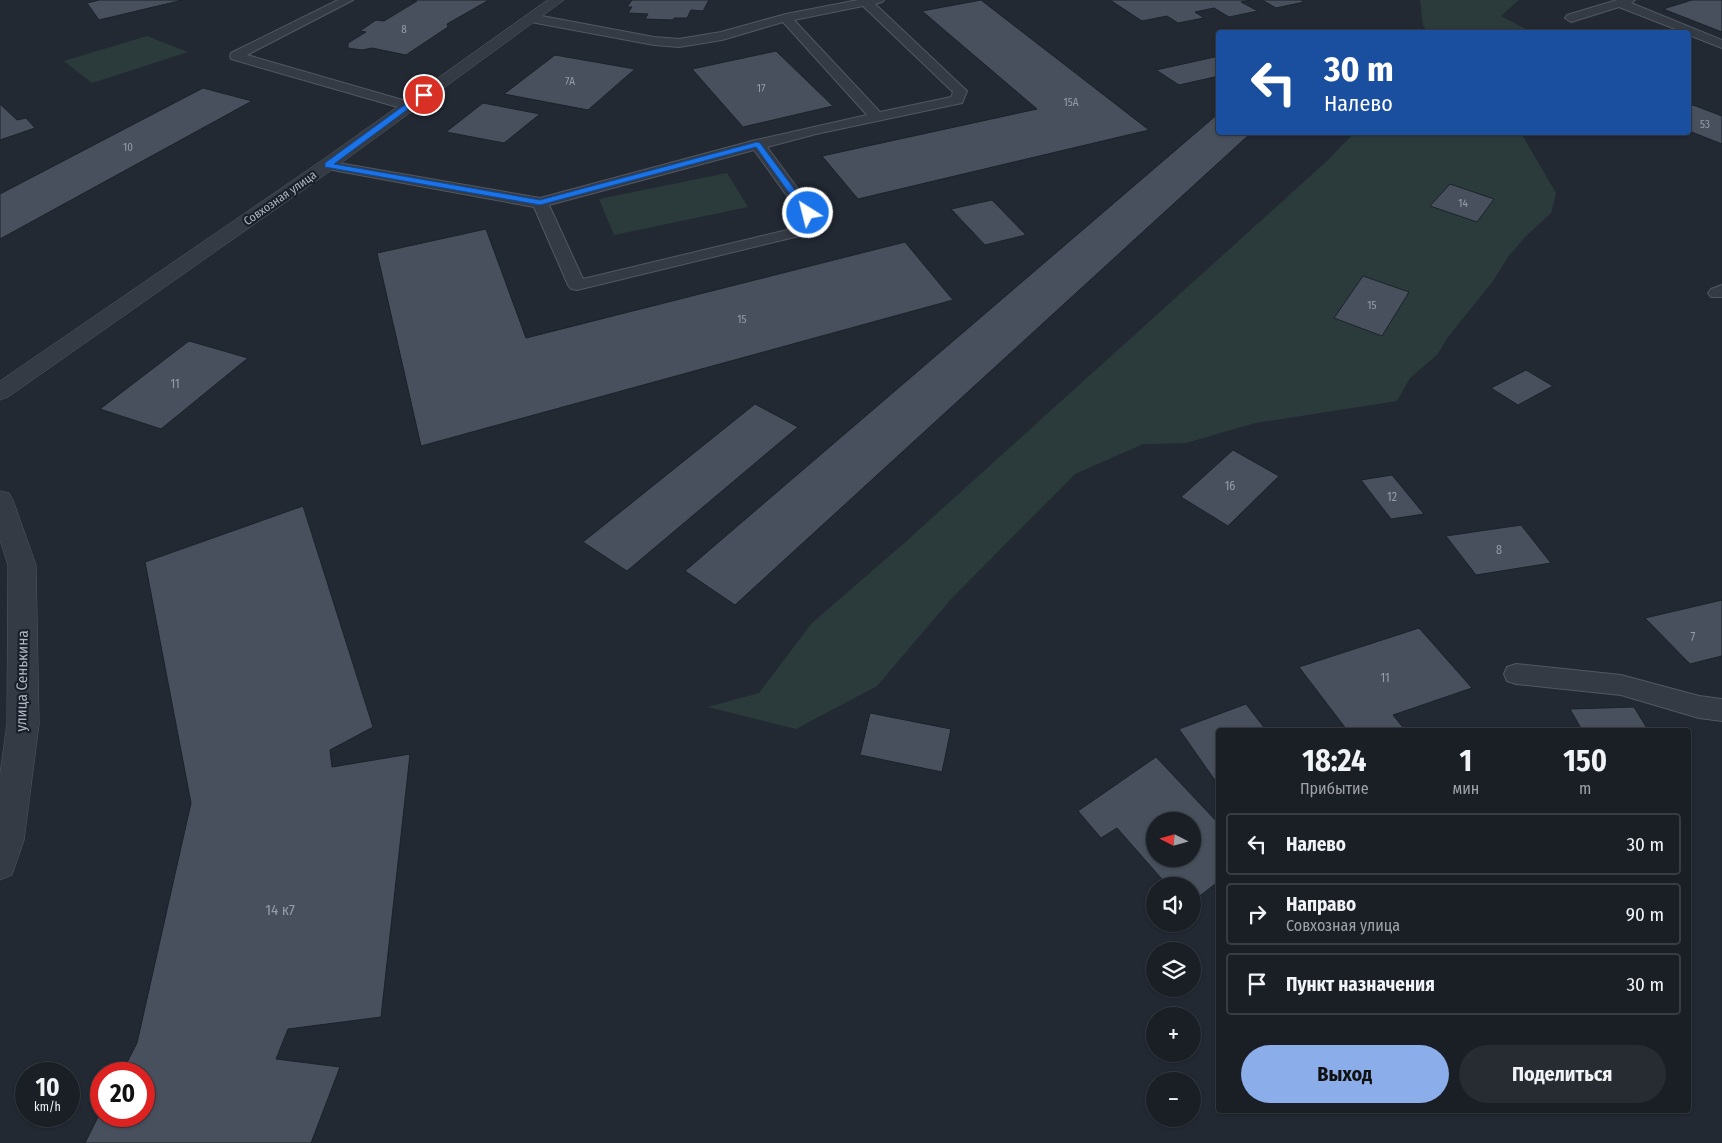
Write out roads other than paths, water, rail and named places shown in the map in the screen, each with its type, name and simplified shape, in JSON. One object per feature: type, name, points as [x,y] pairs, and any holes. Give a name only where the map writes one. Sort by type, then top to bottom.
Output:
[{"type":"street","name":"Совхозная улица","points":[[0,392],[327,165],[557,0]]},
{"type":"street","name":"улица Сенькина","points":[[0,500],[22,565],[23,724],[7,840],[0,863]]},
{"type":"lane","points":[[347,0],[236,56],[408,106]]},
{"type":"lane","points":[[327,165],[540,203],[757,144],[876,116],[957,100],[960,91],[872,1],[786,18],[722,36],[679,43],[654,41],[531,18]]},
{"type":"lane","points":[[1571,18],[1625,2],[1690,30]]},
{"type":"lane","points":[[786,18],[876,116]]},
{"type":"lane","points":[[1691,31],[1722,44]]},
{"type":"lane","points":[[540,203],[577,285],[818,227],[757,144]]},
{"type":"lane","points":[[1722,290],[1717,293],[1722,295]]},
{"type":"lane","points":[[1516,674],[1621,685],[1699,707],[1722,710]]}]
